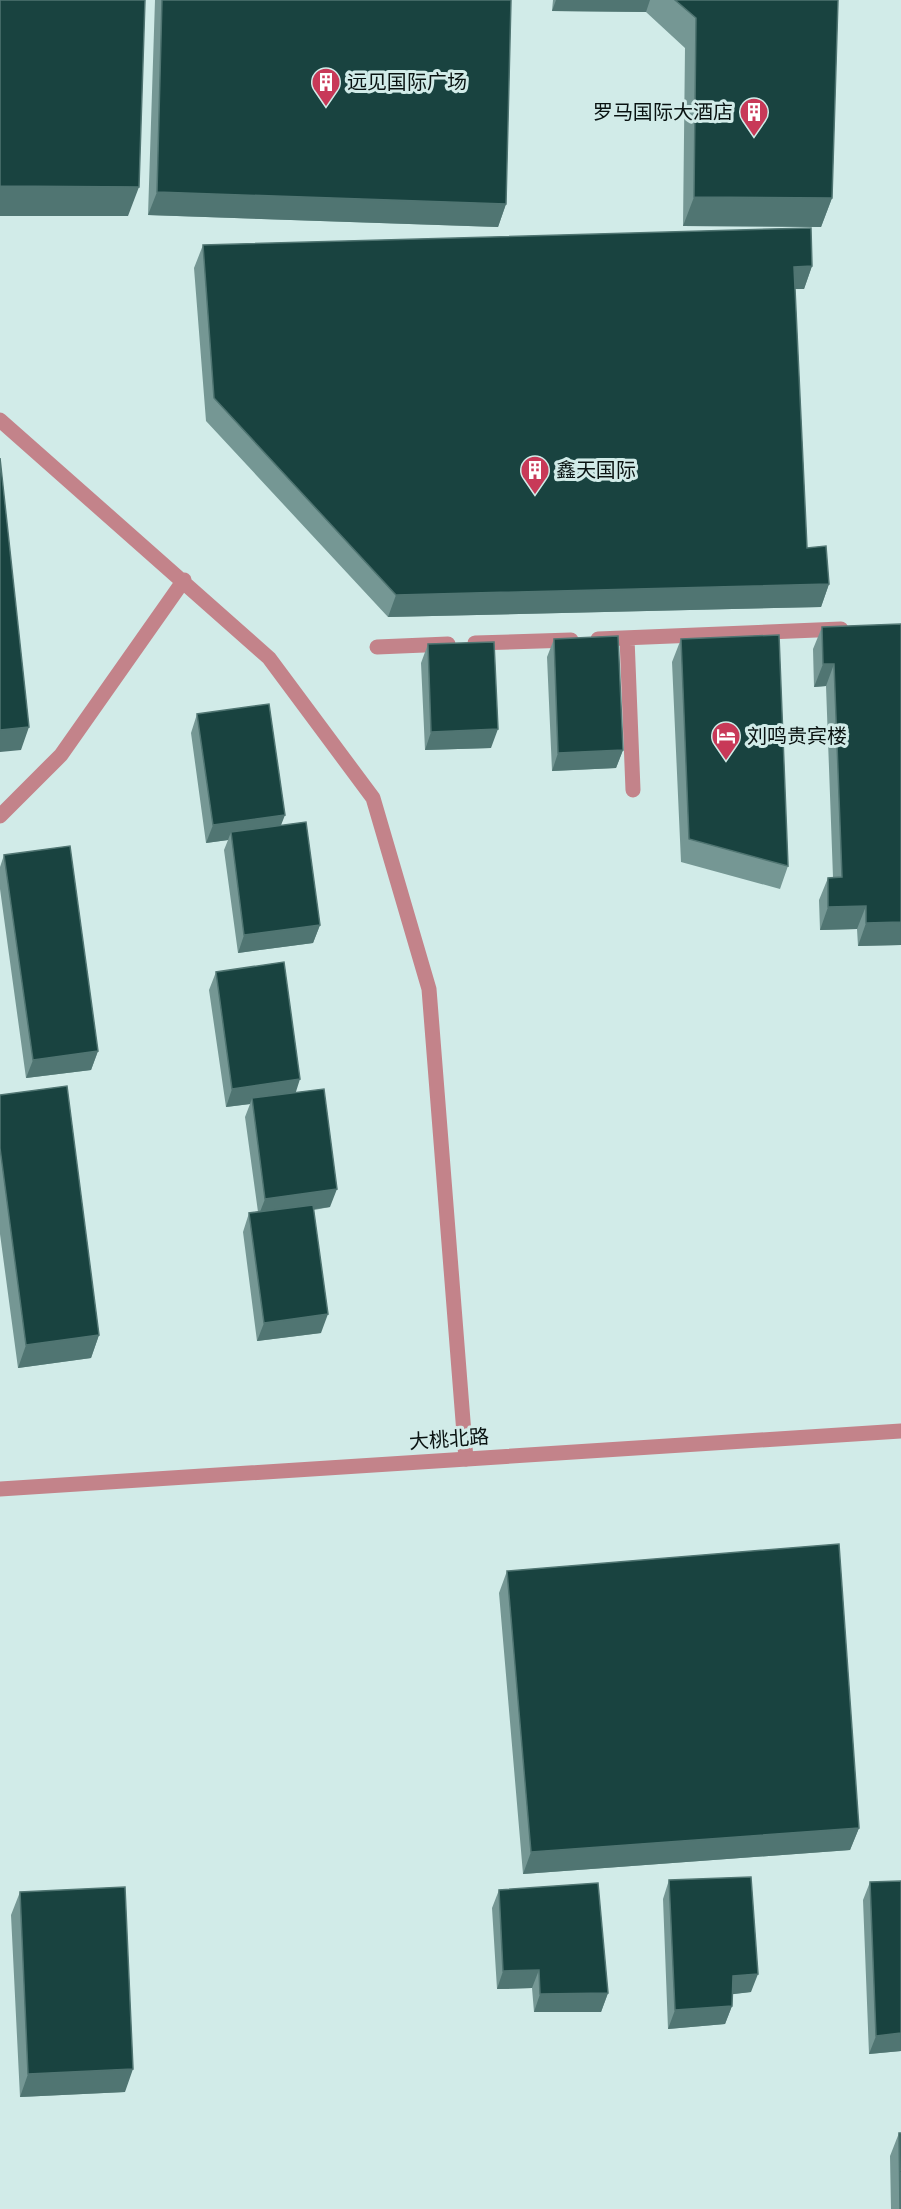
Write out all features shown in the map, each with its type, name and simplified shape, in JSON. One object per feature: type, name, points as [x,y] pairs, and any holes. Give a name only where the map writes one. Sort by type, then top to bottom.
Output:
[{"type":"street","points":[[0,420],[184,580],[269,658],[373,798],[429,989],[466,1459]]},
{"type":"street","points":[[0,816],[60,755],[184,580]]},
{"type":"street","points":[[376,647],[861,628]]},
{"type":"street","points":[[627,638],[633,790]]},
{"type":"street","name":"大桃北路","points":[[0,1489],[901,1431]]},
{"type":"building","points":[[0,0],[145,0],[139,187],[0,186]]},
{"type":"building","name":"远见国际广场","points":[[162,0],[511,0],[506,204],[157,192]]},
{"type":"building","name":"罗马国际大酒店","points":[[675,0],[838,0],[832,198],[694,197],[696,18]]},
{"type":"building","name":"鑫天国际","points":[[811,228],[812,266],[794,267],[807,548],[826,546],[829,584],[396,595],[214,398],[203,245]]},
{"type":"building","points":[[0,458],[29,727],[0,730]]},
{"type":"building","points":[[901,624],[901,922],[866,923],[866,906],[828,907],[828,878],[842,877],[834,664],[823,664],[822,627]]},
{"type":"building","name":"刘鸣贵宾楼","points":[[779,635],[788,866],[689,839],[681,639]]},
{"type":"building","points":[[618,636],[623,750],[558,753],[554,639]]},
{"type":"building","points":[[494,642],[498,729],[431,732],[428,644]]},
{"type":"building","points":[[269,704],[285,815],[213,825],[197,714]]},
{"type":"building","points":[[306,822],[320,925],[244,935],[231,832]]},
{"type":"building","points":[[70,846],[98,1051],[33,1060],[4,855]]},
{"type":"building","points":[[284,962],[300,1079],[232,1089],[216,972]]},
{"type":"building","points":[[67,1086],[99,1335],[26,1345],[0,1148],[0,1095]]},
{"type":"building","points":[[324,1089],[337,1189],[265,1199],[252,1098]]},
{"type":"building","points":[[313,1205],[328,1314],[264,1323],[249,1213]]},
{"type":"building","points":[[839,1544],[859,1828],[531,1852],[507,1571]]},
{"type":"building","points":[[751,1877],[758,1974],[733,1976],[732,2006],[675,2010],[669,1880]]},
{"type":"building","points":[[901,1881],[901,2033],[876,2036],[870,1882]]},
{"type":"building","points":[[598,1883],[608,1993],[540,1994],[539,1970],[503,1971],[499,1890]]},
{"type":"building","points":[[125,1887],[133,2069],[28,2074],[20,1892]]},
{"type":"building","points":[[899,2133],[901,2133],[901,2209],[900,2209]]},
{"type":"place","name":"远见国际广场","points":[[326,108]]},
{"type":"place","name":"罗马国际大酒店","points":[[754,138]]},
{"type":"place","name":"鑫天国际","points":[[535,496]]},
{"type":"place","name":"刘鸣贵宾楼","points":[[726,762]]}]
